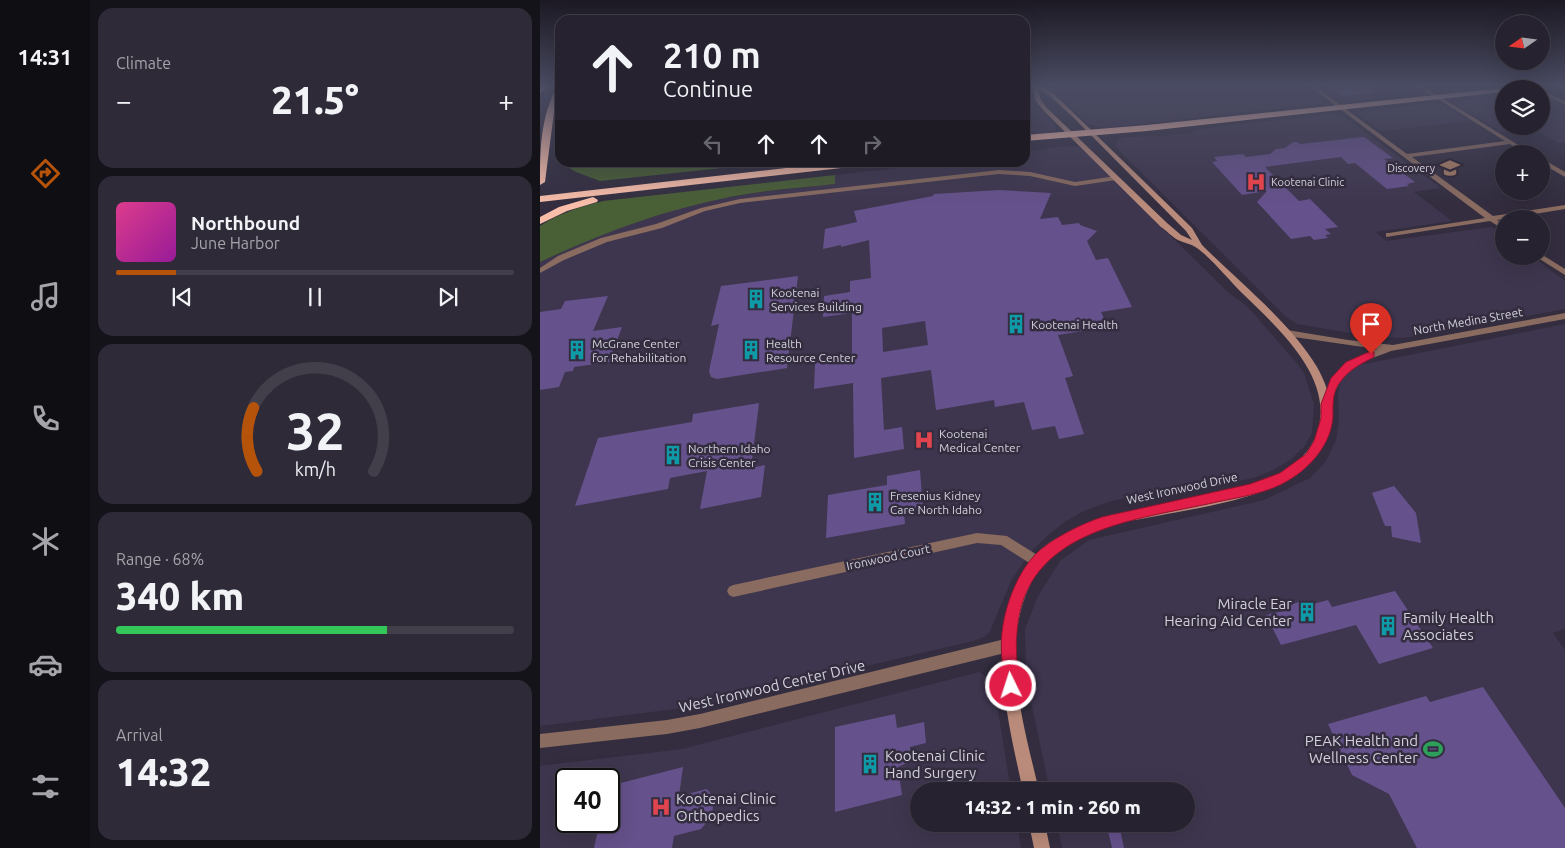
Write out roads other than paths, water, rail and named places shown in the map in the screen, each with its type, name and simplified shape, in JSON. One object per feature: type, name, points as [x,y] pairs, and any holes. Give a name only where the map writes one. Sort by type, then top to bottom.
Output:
[{"type":"highway","points":[[540,182],[548,125]]},
{"type":"highway","points":[[1030,138],[1073,136],[1184,125]]},
{"type":"highway","points":[[1030,144],[1073,136]]},
{"type":"highway","points":[[540,191],[757,167]]},
{"type":"highway","points":[[540,199],[824,167]]},
{"type":"highway","points":[[540,221],[562,209],[590,200],[665,185]]},
{"type":"street","name":"West Ironwood Drive","points":[[1062,125],[1164,225],[1178,237],[1199,246]]},
{"type":"street","name":"West Ironwood Drive","points":[[1029,782],[1011,686],[1009,633],[1015,606],[1023,586],[1038,562],[1048,552],[1086,529],[1102,522],[1250,490],[1284,477],[1310,457],[1320,443],[1327,418],[1322,387],[1311,365],[1287,333],[1199,246],[1189,230],[1082,125]]},
{"type":"street","points":[[1362,125],[1495,222]]},
{"type":"street","points":[[1482,125],[1516,145]]},
{"type":"street","points":[[1405,156],[1511,142]]},
{"type":"street","points":[[1550,166],[1565,175]]},
{"type":"street","points":[[540,271],[561,258],[604,240],[659,226],[703,209],[740,201],[1000,172],[1030,174],[1076,184],[1116,178]]},
{"type":"street","points":[[1388,235],[1565,207]]},
{"type":"street","points":[[1550,262],[1565,273]]},
{"type":"street","name":"North Medina Street","points":[[1287,333],[1393,348],[1565,316]]},
{"type":"street","points":[[1326,404],[1334,380],[1344,370],[1359,360],[1393,348]]},
{"type":"street","name":"Ironwood Court","points":[[733,591],[977,538],[1003,540],[1038,562]]},
{"type":"street","name":"West Ironwood Center Drive","points":[[540,741],[700,722],[1009,645]]},
{"type":"street","points":[[1039,832],[1042,848]]},
{"type":"place","name":"Discovery","points":[[1450,168]]},
{"type":"place","name":"Kootenai Clinic","points":[[1256,182]]},
{"type":"place","name":"Kootenai Services Building","points":[[756,299]]},
{"type":"place","name":"Kootenai Health","points":[[1016,324]]},
{"type":"place","name":"McGrane Center for Rehabilitation","points":[[577,350]]},
{"type":"place","name":"Health Resource Center","points":[[751,350]]},
{"type":"place","name":"Kootenai Medical Center","points":[[924,440]]},
{"type":"place","name":"Northern Idaho Crisis Center","points":[[673,455]]},
{"type":"place","name":"Fresenius Kidney Care North Idaho","points":[[875,502]]},
{"type":"place","name":"Miracle Ear Hearing Aid Center","points":[[1307,612]]},
{"type":"place","name":"Family Health Associates","points":[[1388,626]]},
{"type":"place","name":"PEAK Health and Wellness Center","points":[[1433,749]]},
{"type":"place","name":"Kootenai Clinic Hand Surgery","points":[[870,764]]},
{"type":"place","name":"Kootenai Clinic Orthopedics","points":[[661,807]]}]
